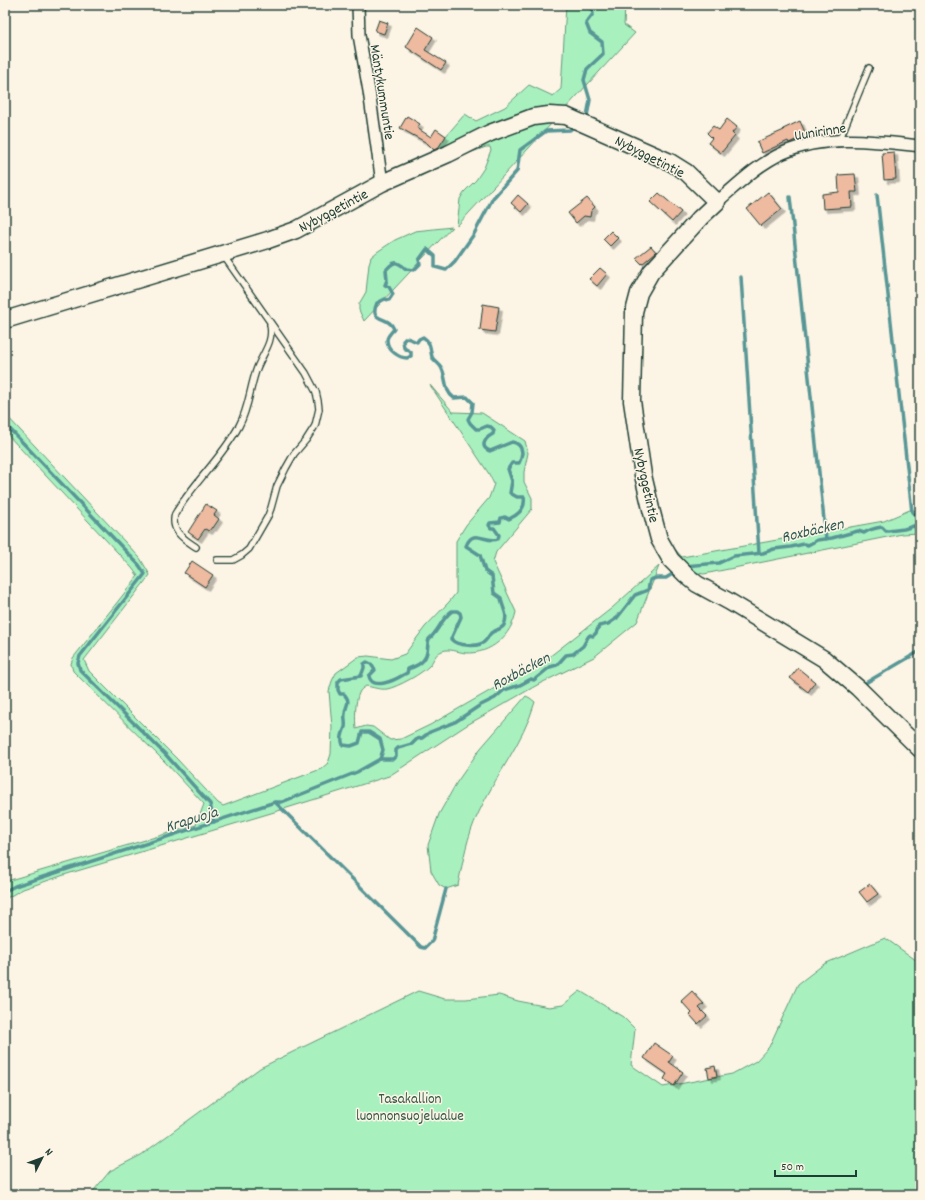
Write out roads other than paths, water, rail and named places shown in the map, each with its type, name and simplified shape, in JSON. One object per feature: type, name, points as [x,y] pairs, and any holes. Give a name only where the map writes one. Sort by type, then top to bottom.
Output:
[{"type":"street","name":"Mäntykummuntie","points":[[358,5],[359,35],[369,91],[382,183]]},
{"type":"street","name":"Nybyggetintie","points":[[5,320],[223,255],[296,230],[382,183],[512,124],[533,117],[549,115],[566,116],[670,162],[686,172],[717,202],[651,272],[638,293],[634,312],[632,401],[643,475],[659,539],[671,560],[686,576],[824,659],[858,688],[920,749]]},
{"type":"street","name":"Uunirinne","points":[[717,202],[767,162],[783,153],[799,148],[819,143],[864,140],[920,146]]},
{"type":"lane","points":[[838,141],[869,68]]},
{"type":"lane","points":[[217,560],[233,560],[249,549],[268,516],[277,486],[286,468],[294,454],[311,433],[318,418],[319,409],[316,392],[306,374],[223,255]]},
{"type":"lane","points":[[196,547],[176,531],[174,523],[175,514],[240,424],[256,373],[271,337],[272,332],[269,321]]},
{"type":"waterway","points":[[584,119],[587,116],[590,100],[584,80],[587,69],[603,54],[602,42],[590,33],[586,23],[593,14],[591,5]]},
{"type":"waterway","points":[[380,759],[383,750],[380,739],[369,732],[362,732],[359,743],[351,746],[343,745],[342,738],[345,727],[345,711],[348,700],[344,694],[340,694],[338,690],[338,682],[341,679],[361,676],[364,664],[367,662],[371,664],[375,670],[369,676],[374,683],[384,683],[407,673],[408,669],[420,664],[424,659],[426,656],[429,639],[452,611],[457,611],[460,613],[461,617],[451,639],[463,645],[478,645],[486,640],[491,633],[503,627],[506,614],[501,598],[494,593],[492,576],[485,571],[480,555],[466,546],[469,540],[476,537],[489,540],[498,539],[499,535],[494,528],[491,528],[489,525],[490,523],[500,522],[501,518],[505,517],[509,519],[521,511],[524,505],[524,497],[517,497],[510,493],[512,481],[508,469],[512,463],[519,463],[522,456],[522,450],[520,447],[516,443],[512,442],[490,451],[485,447],[484,442],[493,434],[494,430],[487,426],[476,429],[470,423],[468,419],[472,412],[473,403],[467,397],[454,398],[451,395],[447,389],[444,373],[432,357],[430,346],[426,339],[423,337],[417,342],[406,338],[403,341],[404,348],[411,352],[411,356],[407,358],[397,355],[389,347],[387,339],[394,329],[388,322],[375,314],[377,303],[385,299],[389,300],[393,294],[389,287],[385,285],[387,280],[386,270],[394,263],[399,263],[406,269],[414,270],[420,264],[419,260],[427,249],[435,256],[435,267],[446,270],[455,261],[474,234],[493,198],[517,171],[520,150],[546,131],[570,130],[575,125]]},
{"type":"waterway","points":[[877,195],[912,512],[920,520]]},
{"type":"waterway","points":[[790,197],[826,539]]},
{"type":"waterway","points":[[741,277],[759,553]]},
{"type":"waterway","points":[[5,424],[139,565],[145,574],[80,656],[78,663],[80,670],[166,755],[210,804],[214,822]]},
{"type":"waterway","name":"Roxbäcken","points":[[684,566],[719,563],[734,556],[763,553],[774,549],[804,544],[808,545],[817,540],[832,538],[858,531],[864,533],[882,527],[888,531],[904,529],[920,524]]},
{"type":"waterway","points":[[915,526],[920,550]]},
{"type":"waterway","name":"Krapuoja","points":[[5,891],[15,886],[275,802],[282,802],[357,772],[380,759],[393,759],[396,756],[396,750],[398,748],[412,744],[417,739],[422,738],[430,732],[455,722],[479,706],[495,698],[504,690],[520,685],[531,679],[534,680],[550,667],[557,665],[566,655],[573,654],[583,646],[588,637],[590,635],[593,636],[596,633],[599,626],[608,624],[617,618],[635,595],[648,590],[650,580],[656,578],[666,578],[674,573]]},
{"type":"waterway","points":[[862,685],[920,651]]},
{"type":"waterway","points":[[275,802],[421,947],[425,948],[432,941],[446,889]]},
{"type":"park label","name":"Tasakallion luonnonsuojelualue","points":[[410,1106]]}]
